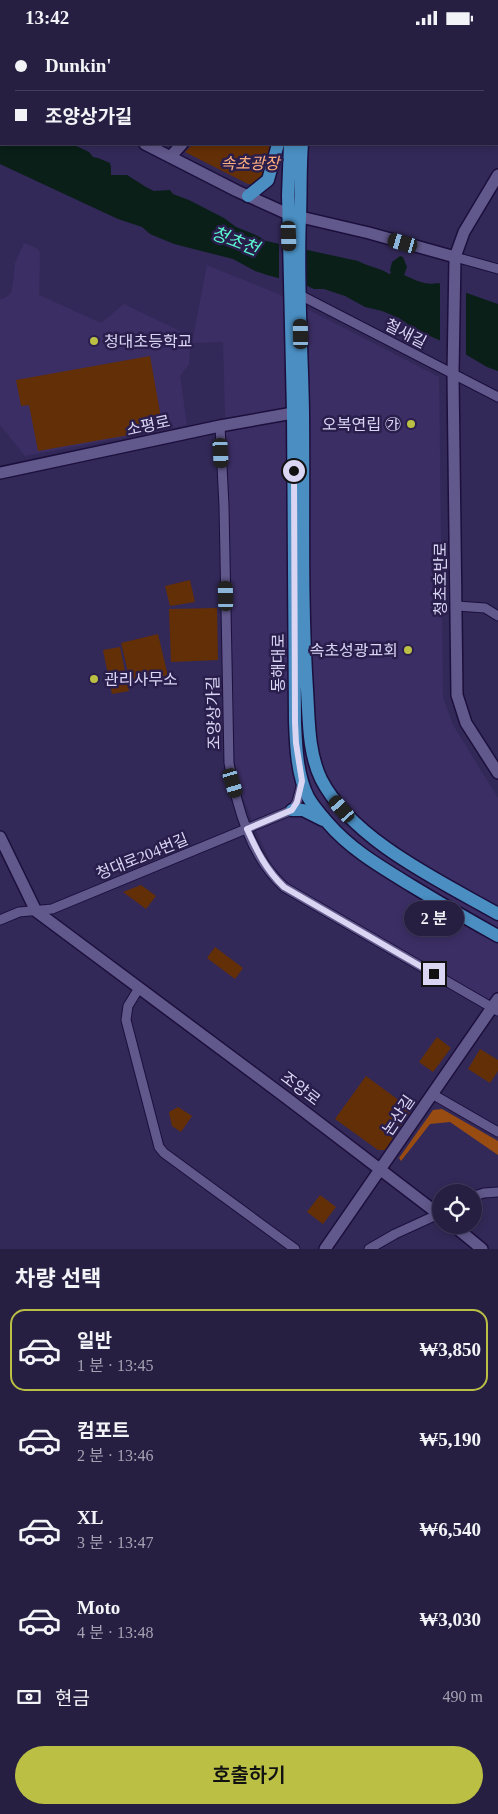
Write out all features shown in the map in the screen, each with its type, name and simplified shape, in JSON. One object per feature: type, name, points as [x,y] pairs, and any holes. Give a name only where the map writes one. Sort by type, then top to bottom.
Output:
[{"type":"main road","points":[[248,196],[268,180],[278,145]]},
{"type":"main road","points":[[290,145],[294,216]]},
{"type":"main road","points":[[294,216],[302,145]]},
{"type":"main road","name":"동해대로","points":[[294,216],[298,413],[295,722],[302,781],[309,799],[327,822],[354,849],[374,863],[498,937]]},
{"type":"main road","name":"동해대로","points":[[298,413],[304,639],[312,754],[321,778],[334,801],[371,837],[440,881],[498,914]]},
{"type":"main road","points":[[292,810],[303,810],[327,822]]},
{"type":"street","points":[[147,145],[248,196],[294,216],[369,233],[498,269]]},
{"type":"street","points":[[171,157],[181,145]]},
{"type":"street","points":[[455,257],[464,232],[498,175]]},
{"type":"street","name":"청초호반로","points":[[455,257],[453,374],[457,695],[473,735],[498,773]]},
{"type":"street","name":"철새길","points":[[297,292],[498,397]]},
{"type":"street","name":"소평로","points":[[0,473],[220,427],[298,413]]},
{"type":"street","name":"조양상가길","points":[[220,427],[224,506],[230,763],[233,783],[247,829],[262,861],[275,879],[284,887],[496,1006]]},
{"type":"street","points":[[457,606],[484,608],[498,615]]},
{"type":"street","points":[[292,810],[297,802],[302,781]]},
{"type":"street","name":"청대로204번길","points":[[0,920],[19,912],[52,909],[292,810]]},
{"type":"street","name":"조양로","points":[[0,837],[36,911],[432,1207]]},
{"type":"street","points":[[139,988],[128,1006],[126,1020],[159,1147],[164,1153],[290,1247]]},
{"type":"street","name":"논산길","points":[[325,1249],[432,1094],[496,1006]]},
{"type":"street","points":[[432,1094],[498,1132]]},
{"type":"street","points":[[482,1194],[498,1192]]},
{"type":"street","points":[[369,1249],[395,1234],[432,1218]]},
{"type":"street","points":[[464,1234],[482,1249]]},
{"type":"shaded area","name":"청대초등학교","points":[[24,243],[38,249],[40,253],[39,295],[101,323],[124,304],[184,333],[190,350],[189,364],[180,376],[187,425],[25,456],[0,425],[0,299],[5,298],[11,293],[15,263]]},
{"type":"shaded area","points":[[207,265],[276,293],[439,377],[443,697],[453,725],[498,798],[498,1005],[298,891],[288,883],[272,865],[238,785],[233,748],[223,342],[192,343]]},
{"type":"shaded area","points":[[442,1109],[498,1141],[498,1155],[450,1122],[430,1124],[401,1161],[399,1158],[433,1110]]},
{"type":"green space","name":"속초광장","points":[[192,145],[274,145],[270,164],[265,176],[260,181],[248,184],[185,152]]},
{"type":"green space","points":[[150,356],[163,429],[38,451],[29,405],[21,406],[16,380]]},
{"type":"green space","points":[[190,580],[195,602],[170,606],[165,586]]},
{"type":"green space","points":[[217,608],[218,660],[171,662],[169,609]]},
{"type":"green space","points":[[158,634],[168,676],[131,685],[121,643]]},
{"type":"green space","points":[[120,647],[129,691],[112,694],[103,650]]},
{"type":"green space","points":[[141,885],[156,896],[146,909],[123,892]]},
{"type":"green space","points":[[215,947],[243,968],[235,979],[207,958]]},
{"type":"green space","points":[[437,1037],[451,1048],[433,1072],[419,1062]]},
{"type":"green space","points":[[480,1049],[498,1060],[498,1071],[490,1083],[468,1069]]},
{"type":"green space","points":[[366,1076],[412,1110],[385,1150],[378,1150],[335,1119]]},
{"type":"green space","points":[[178,1107],[192,1116],[181,1132],[172,1126],[169,1112]]},
{"type":"green space","points":[[320,1195],[336,1207],[323,1224],[307,1212]]},
{"type":"water","name":"청초천","points":[[0,145],[74,145],[89,152],[93,157],[110,163],[111,175],[127,175],[154,191],[170,190],[173,194],[189,200],[224,218],[236,227],[266,241],[358,261],[389,274],[391,273],[392,262],[400,256],[403,257],[407,267],[404,275],[416,281],[438,283],[498,304],[498,371],[487,367],[448,344],[416,330],[399,318],[365,307],[345,296],[324,289],[314,289],[255,271],[233,259],[174,244],[150,234],[142,227],[118,219],[0,164]]},
{"type":"pier","points":[[279,242],[306,247],[307,289],[279,281]]},
{"type":"pier","points":[[440,281],[466,290],[466,358],[440,343]]},
{"type":"place","name":"청대초등학교","points":[[94,341]]},
{"type":"place","name":"오복연립 ㉮","points":[[411,424]]},
{"type":"place","name":"속초성광교회","points":[[408,650]]},
{"type":"place","name":"관리사무소","points":[[94,679]]},
{"type":"route","points":[[294,471],[295,722],[298,761],[302,781],[297,802],[292,810],[247,829],[262,861],[275,879],[284,887],[434,974]]}]
